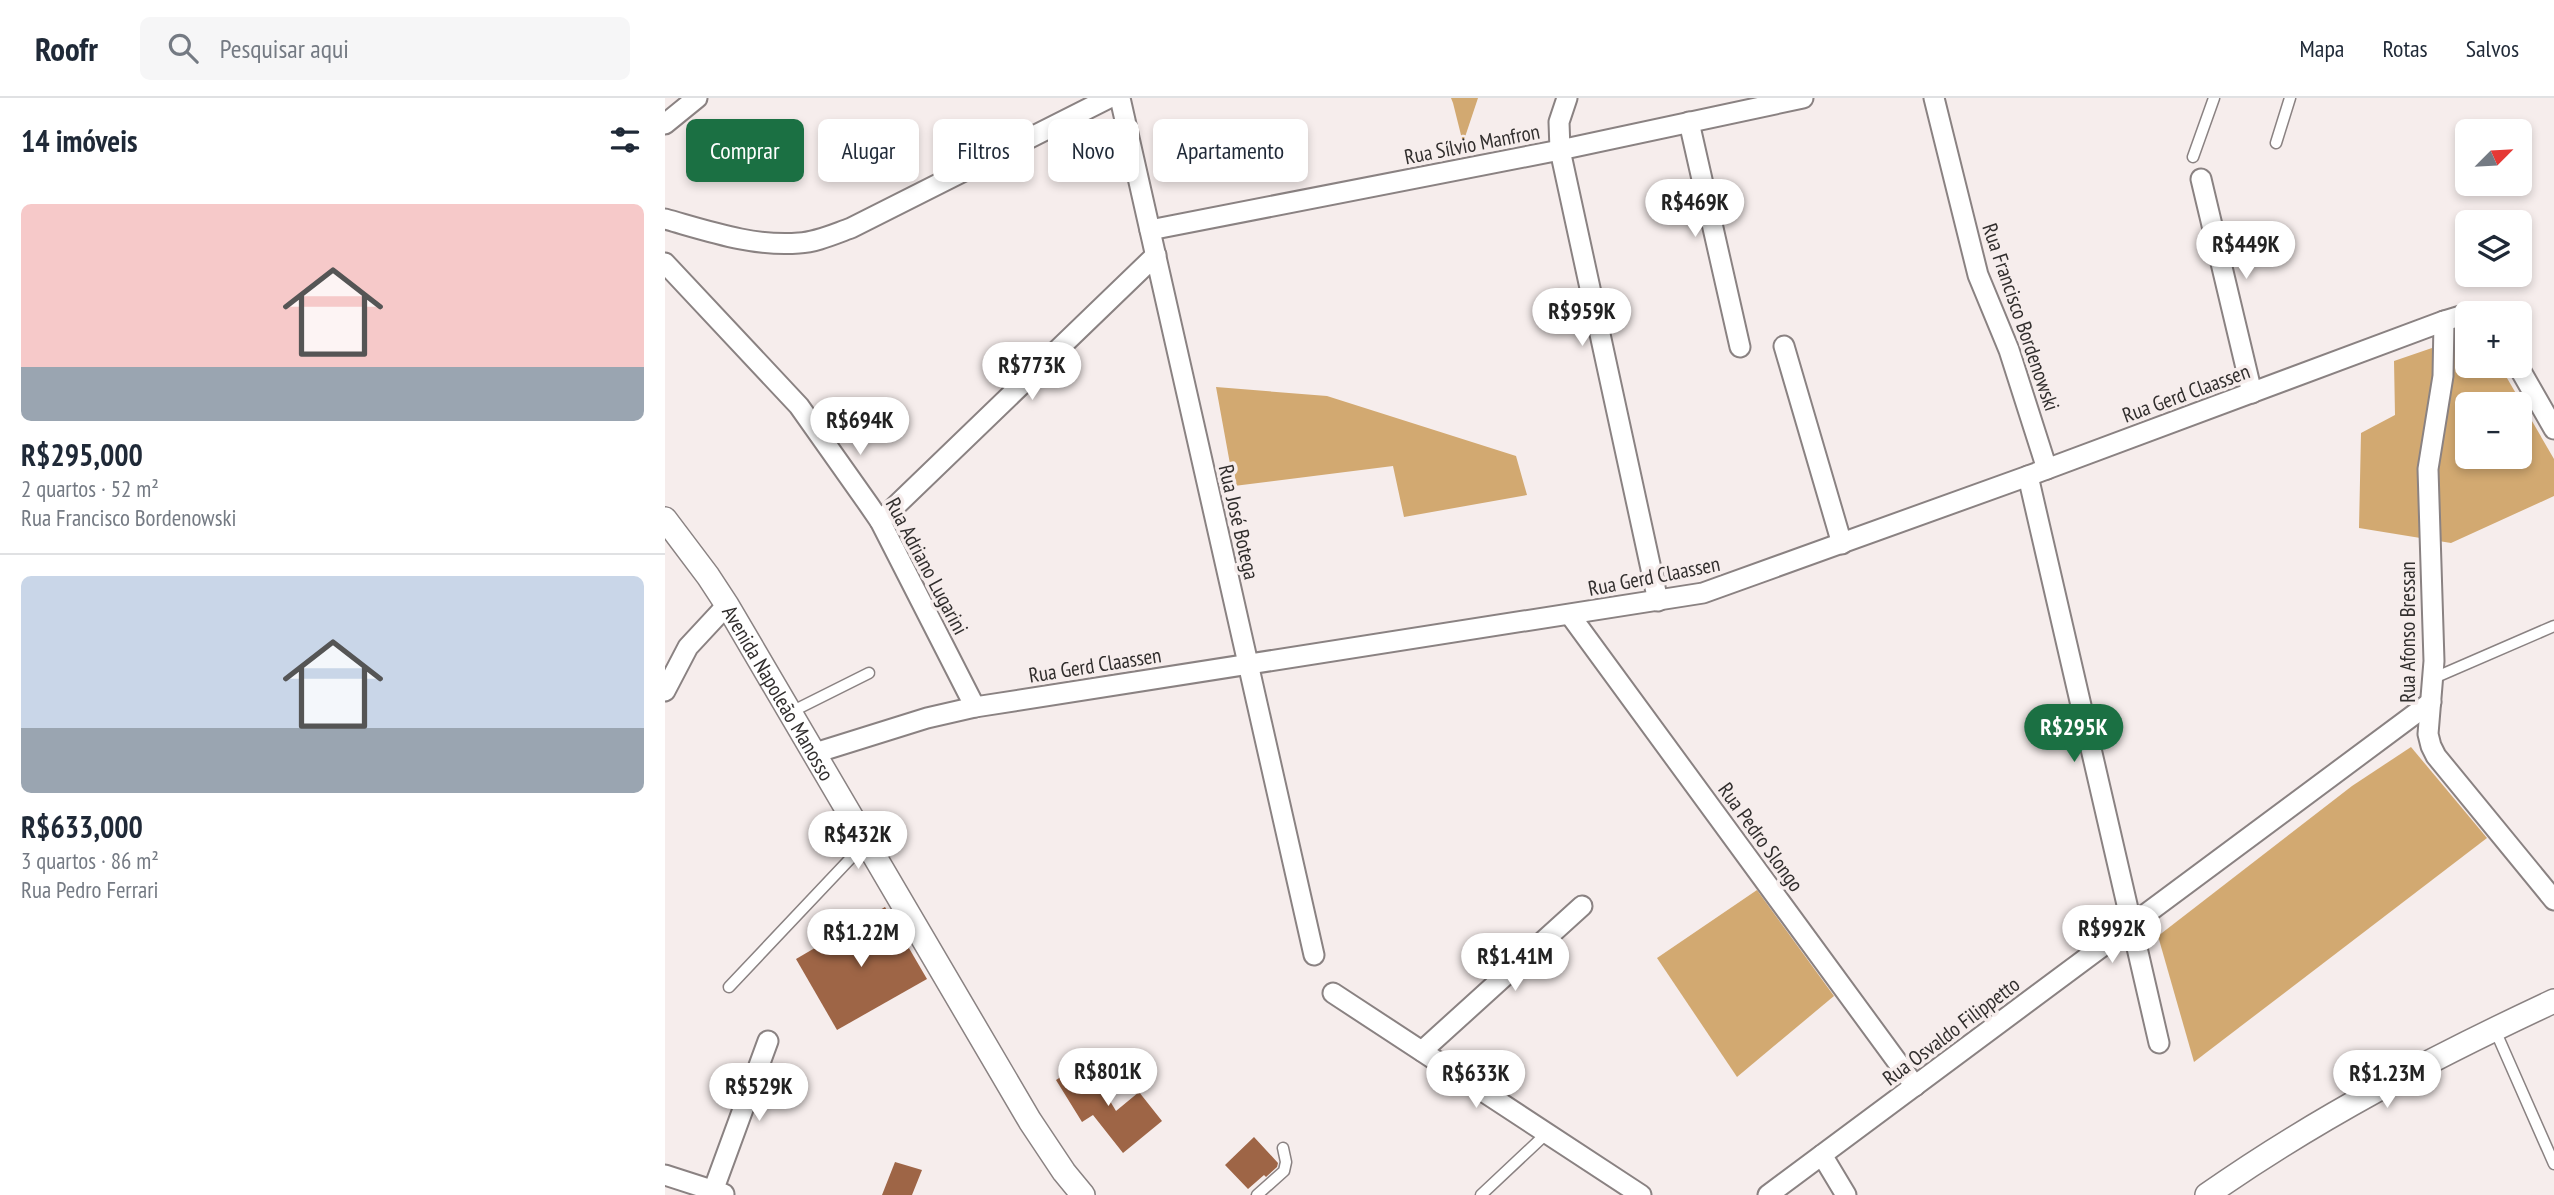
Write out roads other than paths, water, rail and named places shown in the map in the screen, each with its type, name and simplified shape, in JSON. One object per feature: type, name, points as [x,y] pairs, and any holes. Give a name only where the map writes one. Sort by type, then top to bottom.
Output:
[{"type":"street","points":[[665,124],[697,98]]},
{"type":"street","points":[[665,219],[725,235],[775,244],[801,243],[823,238],[871,218],[1109,98]]},
{"type":"street","name":"Rua José Botega","points":[[1120,98],[1314,955]]},
{"type":"street","points":[[1567,98],[1559,122],[1560,150],[1658,601]]},
{"type":"street","name":"Rua Sílvio Manfron","points":[[1150,230],[1560,150],[1803,98]]},
{"type":"street","name":"Rua Francisco Bordenowski","points":[[1934,98],[1978,275],[2009,350],[2047,469]]},
{"type":"street","points":[[1689,122],[1740,347]]},
{"type":"street","points":[[2201,178],[2252,393]]},
{"type":"street","points":[[880,521],[1156,255]]},
{"type":"street","name":"Rua Adriano Lugarini","points":[[665,263],[799,406],[880,521],[975,707]]},
{"type":"street","name":"Rua Gerd Claassen","points":[[815,752],[927,718],[975,707],[1658,601],[1722,587],[2455,318]]},
{"type":"street","name":"Rua Afonso Bressan","points":[[2444,321],[2443,376],[2428,469],[2434,678],[2428,734],[2436,755],[2554,900]]},
{"type":"street","points":[[1784,346],[1842,544]]},
{"type":"street","points":[[2525,378],[2554,429]]},
{"type":"street","points":[[2028,476],[2159,1043]]},
{"type":"street","name":"Avenida Napoleão Manosso","points":[[665,519],[727,605],[1030,1121],[1083,1195]]},
{"type":"street","points":[[665,691],[688,647],[727,605]]},
{"type":"street","name":"Rua Pedro Slongo","points":[[1570,615],[1915,1086]]},
{"type":"street","name":"Rua Osvaldo Filippetto","points":[[1768,1195],[2431,702]]},
{"type":"street","points":[[1422,1051],[1582,906]]},
{"type":"street","points":[[1333,993],[1641,1195]]},
{"type":"street","points":[[2207,1195],[2312,1127],[2495,1029],[2554,1001]]},
{"type":"street","points":[[665,1175],[719,1193],[768,1041]]},
{"type":"street","points":[[1822,1155],[1846,1195]]},
{"type":"lane","points":[[2193,157],[2214,98]]},
{"type":"lane","points":[[2276,143],[2290,98]]},
{"type":"lane","points":[[2434,678],[2554,626]]},
{"type":"lane","points":[[791,712],[869,673]]},
{"type":"lane","points":[[729,987],[866,841]]},
{"type":"lane","points":[[2495,1029],[2554,1164]]},
{"type":"lane","points":[[1481,1195],[1548,1133]]},
{"type":"lane","points":[[1257,1195],[1284,1171],[1286,1162],[1283,1148]]}]
